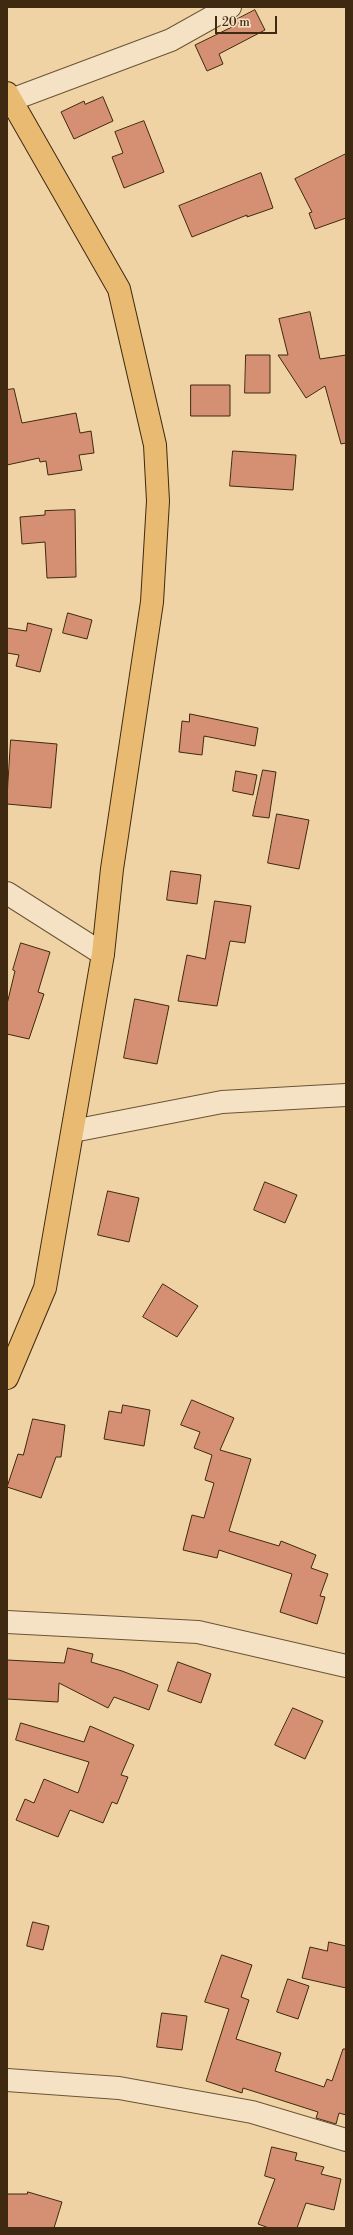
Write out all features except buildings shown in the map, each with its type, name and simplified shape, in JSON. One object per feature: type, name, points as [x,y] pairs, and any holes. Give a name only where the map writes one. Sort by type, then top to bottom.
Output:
[{"type":"main road","points":[[7,1378],[45,1288],[73,1131],[103,954],[112,869],[152,602],[158,501],[154,446],[118,289],[9,96]]},
{"type":"street","points":[[9,96],[171,40],[230,7]]},
{"type":"street","points":[[7,893],[103,954]]},
{"type":"street","points":[[73,1131],[222,1102],[346,1095]]},
{"type":"street","points":[[7,1622],[198,1632],[346,1666]]},
{"type":"street","points":[[7,2080],[119,2088],[252,2112],[346,2140]]}]
